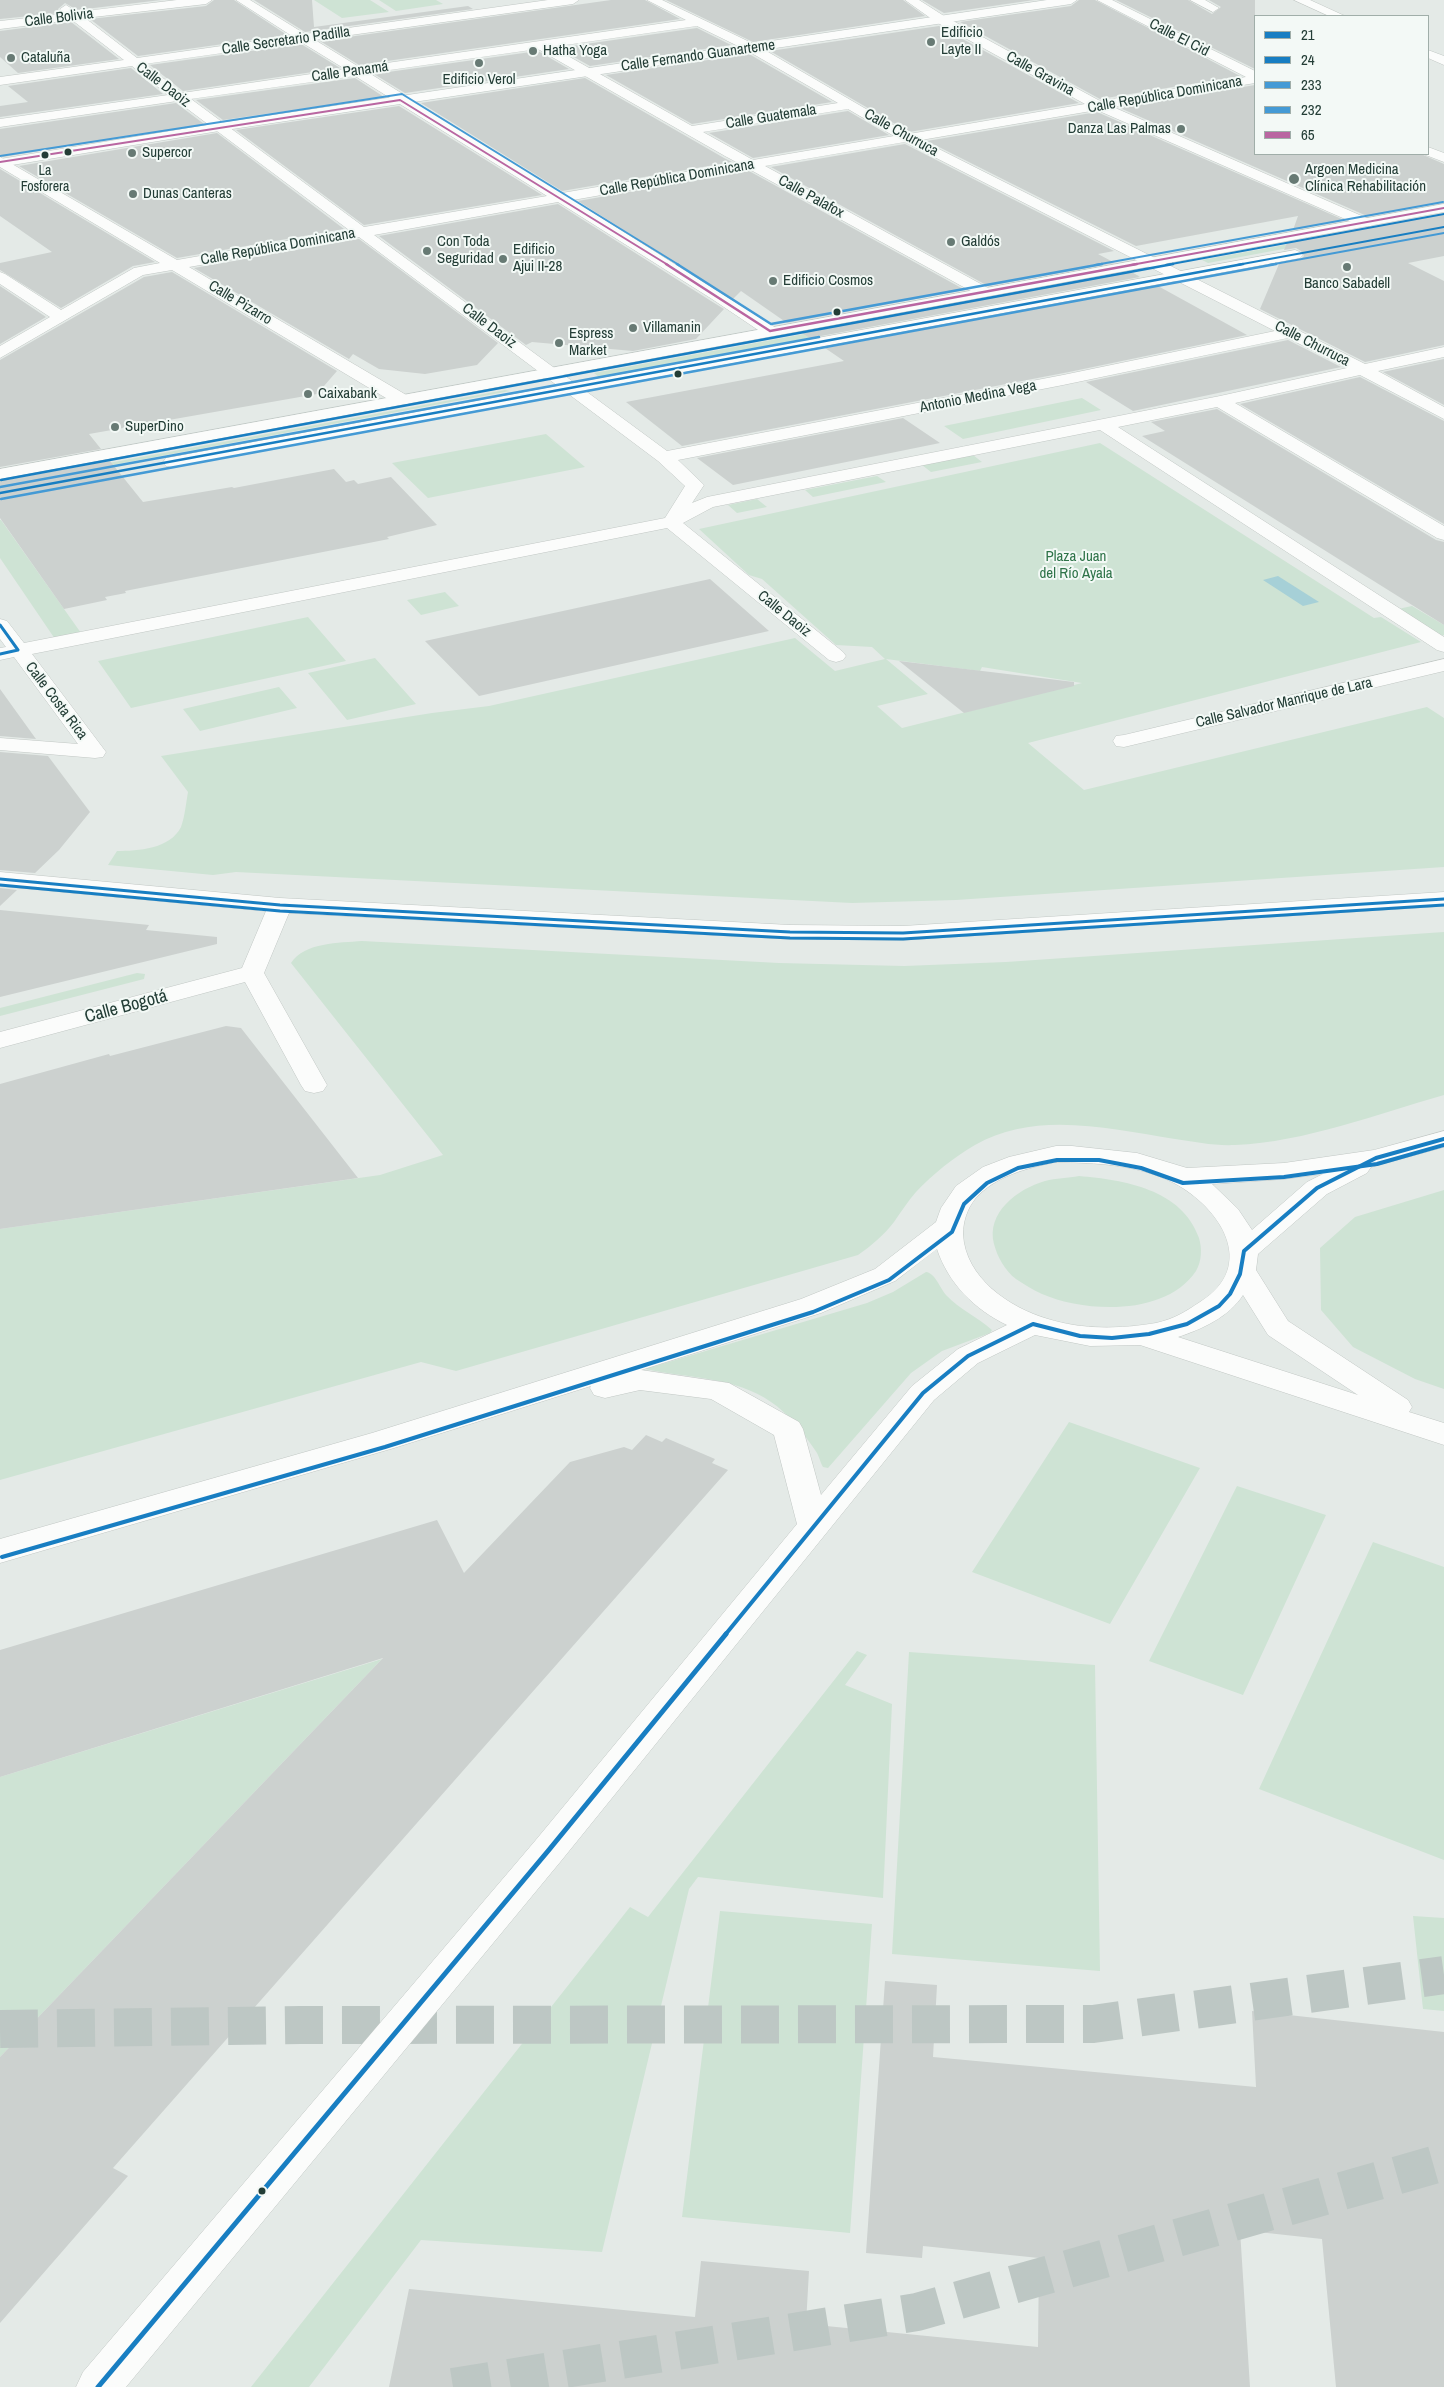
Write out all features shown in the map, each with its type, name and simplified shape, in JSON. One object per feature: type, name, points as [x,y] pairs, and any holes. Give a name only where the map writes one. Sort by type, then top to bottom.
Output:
[{"type":"street","name":"Calle Bolivia","points":[[0,25],[65,8],[206,0]]},
{"type":"street","points":[[242,0],[718,296],[770,331]]},
{"type":"street","name":"Calle Secretario Padilla","points":[[0,81],[573,0]]},
{"type":"street","name":"Calle Churruca","points":[[653,0],[752,48],[907,138],[1363,370],[1444,414]]},
{"type":"street","name":"Calle Gravina","points":[[911,0],[940,19],[1099,106],[1366,223]]},
{"type":"street","name":"Calle Fernando Guanarteme","points":[[0,162],[219,126],[1071,0]]},
{"type":"street","name":"Calle El Cid","points":[[1104,0],[1254,77]]},
{"type":"street","points":[[1196,0],[1212,8]]},
{"type":"street","points":[[1300,0],[1337,15]]},
{"type":"street","name":"Calle Daoiz","points":[[65,8],[178,96],[664,457],[694,485],[671,522],[836,656]]},
{"type":"street","name":"Calle Panamá","points":[[0,123],[699,22]]},
{"type":"street","name":"Calle Palafox","points":[[540,45],[984,292]]},
{"type":"street","name":"Calle República Dominicana","points":[[0,353],[139,271],[1254,78]]},
{"type":"street","name":"Calle Guatemala","points":[[690,130],[851,105]]},
{"type":"street","points":[[1429,151],[1444,158]]},
{"type":"street","name":"Calle Pizarro","points":[[0,162],[402,400]]},
{"type":"street","points":[[0,474],[1444,208]]},
{"type":"street","points":[[0,493],[573,389],[1444,227]]},
{"type":"street","points":[[0,277],[62,317]]},
{"type":"street","name":"Antonio Medina Vega","points":[[664,457],[1062,380],[1291,333]]},
{"type":"street","points":[[9,652],[671,522],[707,503],[1220,401],[1444,352]]},
{"type":"street","points":[[1220,401],[1444,534]]},
{"type":"street","points":[[1102,424],[1444,646]]},
{"type":"street","name":"Calle Costa Rica","points":[[0,624],[9,652],[95,752],[0,744]]},
{"type":"street","name":"Calle Salvador Manrique de Lara","points":[[1124,741],[1444,664]]},
{"type":"street","points":[[0,879],[280,905],[790,932],[903,933],[1444,899]]},
{"type":"street","points":[[280,905],[252,973],[314,1085]]},
{"type":"street","name":"Calle Bogotá","points":[[0,1040],[252,973]]},
{"type":"street","points":[[1183,1177],[1284,1171],[1376,1158],[1444,1139]]},
{"type":"street","points":[[1376,1158],[1317,1188],[1243,1260],[1226,1299],[1191,1322],[1144,1336],[1107,1338],[1069,1334],[1033,1324],[995,1306],[967,1282],[951,1255],[948,1227],[959,1200],[983,1178],[1016,1162],[1056,1154],[1100,1154],[1143,1162],[1183,1177],[1214,1198],[1235,1223],[1243,1260],[1278,1328],[1374,1394],[1444,1434]]},
{"type":"street","points":[[0,1551],[383,1441],[811,1306],[885,1275],[948,1227]]},
{"type":"street","points":[[98,2387],[548,1851],[923,1393],[968,1356],[1033,1324]]},
{"type":"street","points":[[1144,1336],[1444,1434]]},
{"type":"street","points":[[383,1441],[640,1380],[718,1390],[788,1430],[814,1527]]},
{"type":"green space","points":[[314,0],[370,0],[389,12],[342,18]]},
{"type":"green space","points":[[379,0],[436,0],[443,4],[396,11]]},
{"type":"green space","points":[[1444,216],[1444,219],[1208,263],[1202,260]]},
{"type":"green space","points":[[1133,273],[1139,276],[599,377],[594,373]]},
{"type":"green space","points":[[505,390],[510,391],[0,486],[0,483]]},
{"type":"green space","points":[[1082,398],[1101,410],[963,439],[944,426]]},
{"type":"green space","points":[[546,434],[585,467],[428,498],[392,463]]},
{"type":"green space","name":"Plaza Juan del Río Ayala","points":[[1100,443],[1374,618],[1381,617],[1421,642],[1028,743],[1084,790],[1427,707],[1444,718],[1444,867],[956,900],[852,903],[236,872],[213,875],[108,865],[117,851],[144,849],[161,844],[169,840],[181,827],[188,792],[161,756],[432,713],[489,706],[795,638],[835,671],[885,659],[872,647],[836,645],[762,579],[749,575],[699,529]],"holes":[[[886,659],[980,671],[982,667],[1082,683],[902,728],[877,706],[928,694]]]},
{"type":"green space","points":[[973,455],[982,462],[931,472],[922,465]]},
{"type":"green space","points":[[877,476],[886,482],[813,497],[805,490]]},
{"type":"green space","points":[[757,499],[767,507],[737,513],[728,505]]},
{"type":"green space","points":[[0,520],[81,633],[55,639],[0,558]]},
{"type":"green space","points":[[445,592],[459,606],[421,615],[407,600]]},
{"type":"green space","points":[[1412,606],[1444,625],[1444,635],[1441,636],[1398,609]]},
{"type":"green space","points":[[308,617],[346,661],[131,708],[98,661]]},
{"type":"green space","points":[[375,658],[416,704],[347,720],[308,673]]},
{"type":"green space","points":[[279,687],[297,708],[200,731],[183,709]]},
{"type":"green space","points":[[1444,932],[1444,1095],[1341,1126],[1288,1139],[1262,1143],[1212,1144],[1074,1125],[1048,1125],[998,1134],[975,1145],[937,1172],[916,1192],[886,1231],[858,1255],[456,1371],[421,1362],[0,1480],[0,1229],[380,1175],[443,1155],[291,963],[297,956],[314,947],[333,943],[362,941],[779,963],[904,966],[1006,962]]},
{"type":"green space","points":[[137,973],[145,974],[144,979],[0,1016],[0,1008]]},
{"type":"green space","points":[[1079,1176],[1132,1184],[1150,1190],[1179,1208],[1191,1221],[1199,1238],[1201,1250],[1196,1271],[1183,1286],[1165,1296],[1146,1303],[1102,1307],[1080,1305],[1042,1294],[1016,1279],[1008,1272],[999,1258],[994,1244],[993,1233],[999,1213],[1014,1196],[1034,1185],[1049,1180]]},
{"type":"green space","points":[[1444,1190],[1444,1389],[1415,1379],[1353,1347],[1321,1310],[1320,1248],[1355,1217]]},
{"type":"green space","points":[[926,1272],[935,1278],[951,1300],[992,1330],[990,1333],[942,1351],[911,1373],[828,1468],[823,1467],[816,1452],[789,1418],[771,1402],[757,1394],[727,1383],[645,1369],[867,1303],[893,1292]]},
{"type":"green space","points":[[1069,1422],[1200,1468],[1110,1624],[972,1572]]},
{"type":"green space","points":[[1237,1486],[1326,1515],[1243,1695],[1149,1661]]},
{"type":"green space","points":[[1373,1542],[1444,1567],[1444,1860],[1259,1789]]},
{"type":"green space","points":[[857,1651],[867,1655],[845,1685],[892,1704],[883,1898],[698,1877],[689,1889],[602,2252],[421,2240],[309,2387],[251,2387],[630,1907],[648,1917]]},
{"type":"green space","points":[[909,1652],[1095,1665],[1100,1971],[892,1954]]},
{"type":"green space","points":[[382,1659],[0,2057],[0,1777]]},
{"type":"green space","points":[[720,1911],[872,1924],[850,2233],[682,2217]]},
{"type":"green space","points":[[1413,1916],[1444,1918],[1444,2011],[1423,2009]]},
{"type":"water","points":[[1278,576],[1319,602],[1303,606],[1263,580]]},
{"type":"building","points":[[0,0],[161,0],[77,10],[65,3],[58,9],[60,13],[0,19]]},
{"type":"building","points":[[214,0],[234,0],[287,35],[138,56],[90,19],[206,6]]},
{"type":"building","points":[[254,0],[312,0],[314,27],[468,6],[473,9],[305,32]]},
{"type":"building","points":[[611,0],[645,0],[680,19],[359,65],[320,41]]},
{"type":"building","points":[[666,0],[903,0],[925,16],[753,42]]},
{"type":"building","points":[[922,0],[1034,0],[944,13]]},
{"type":"building","points":[[1079,0],[1095,0],[1240,76],[1100,99],[960,22],[1071,6]]},
{"type":"building","points":[[1116,0],[1188,0],[1212,14],[1221,7],[1209,0],[1255,0],[1254,69]]},
{"type":"building","points":[[71,22],[119,59],[18,73],[0,57],[0,31]]},
{"type":"building","points":[[939,26],[1079,103],[909,132],[770,51]]},
{"type":"building","points":[[697,28],[731,45],[590,66],[558,48]]},
{"type":"building","points":[[301,44],[340,68],[183,91],[150,65]]},
{"type":"building","points":[[538,51],[569,69],[405,93],[374,74]]},
{"type":"building","points":[[749,54],[832,102],[692,124],[606,75]]},
{"type":"building","points":[[131,68],[163,94],[0,117],[0,106],[28,102],[8,86]]},
{"type":"building","points":[[355,78],[384,97],[223,120],[196,100]]},
{"type":"building","points":[[585,78],[732,162],[562,191],[421,103]]},
{"type":"building","points":[[1254,85],[1254,155],[1423,155],[1444,164],[1444,202],[1367,216],[1120,108]]},
{"type":"building","points":[[176,103],[204,124],[3,157],[0,155],[0,129]]},
{"type":"building","points":[[399,106],[542,195],[364,225],[236,130]]},
{"type":"building","points":[[848,111],[889,135],[753,158],[709,133]]},
{"type":"building","points":[[1097,112],[1344,220],[1293,230],[1298,216],[1136,246],[927,141]]},
{"type":"building","points":[[217,133],[344,229],[177,258],[19,166]]},
{"type":"building","points":[[905,144],[1114,251],[1098,254],[1115,263],[988,286],[771,167]]},
{"type":"building","points":[[0,169],[155,262],[133,266],[61,308],[0,270],[0,263],[52,252],[0,216]]},
{"type":"building","points":[[749,171],[965,290],[787,323],[741,291],[733,299],[578,201]]},
{"type":"building","points":[[558,204],[724,309],[696,339],[633,351],[532,342],[526,345],[379,236]]},
{"type":"building","points":[[1444,214],[1444,256],[1408,263],[1444,281],[1444,345],[1365,362],[1260,309],[1279,264],[1300,260],[1304,256],[1296,248],[1284,250],[1287,243]]},
{"type":"building","points":[[359,239],[498,343],[477,365],[425,374],[379,369],[353,354],[349,359],[194,268]]},
{"type":"building","points":[[172,272],[337,371],[317,394],[89,434],[101,449],[0,467],[0,360],[144,277]]},
{"type":"building","points":[[1131,272],[1140,277],[810,338],[802,333]]},
{"type":"building","points":[[0,286],[46,317],[0,344]]},
{"type":"building","points":[[1158,286],[1247,335],[1069,372],[682,446],[626,402],[844,361],[825,348]]},
{"type":"building","points":[[1288,340],[1341,367],[1133,411],[1086,382]]},
{"type":"building","points":[[1444,359],[1444,405],[1383,372]]},
{"type":"building","points":[[1360,377],[1444,421],[1444,524],[1240,404]]},
{"type":"building","points":[[1217,409],[1436,540],[1444,542],[1444,625],[1142,436],[1165,431],[1151,422]]},
{"type":"building","points":[[903,418],[940,443],[733,485],[697,458]]},
{"type":"building","points":[[110,461],[143,502],[234,488],[334,469],[346,482],[354,480],[358,484],[391,477],[437,525],[387,537],[389,539],[125,591],[126,593],[105,597],[107,600],[64,609],[0,518],[0,481]]},
{"type":"building","points":[[710,579],[769,631],[479,696],[425,641]]},
{"type":"building","points":[[899,661],[1074,682],[1074,686],[964,713]]},
{"type":"building","points":[[0,689],[36,739],[0,736]]},
{"type":"building","points":[[0,752],[48,756],[90,812],[59,850],[35,873],[0,870]]},
{"type":"building","points":[[0,888],[17,890],[0,906]]},
{"type":"building","points":[[0,910],[149,925],[146,930],[217,937],[217,944],[0,997]]},
{"type":"building","points":[[226,1026],[241,1028],[358,1178],[0,1229],[0,1084],[109,1054],[110,1056]]},
{"type":"building","points":[[646,1435],[662,1442],[666,1438],[715,1459],[712,1463],[728,1470],[113,2168],[128,2176],[0,2323],[0,2057],[383,1658],[0,1777],[0,1650],[437,1520],[464,1573],[570,1462],[624,1447],[632,1450]]},
{"type":"building","points":[[885,1981],[937,1985],[933,2057],[1256,2087],[1252,2011],[1444,2032],[1444,2387],[1336,2387],[1322,2239],[1240,2230],[1250,2387],[389,2387],[409,2289],[695,2317],[701,2261],[809,2271],[806,2324],[1038,2347],[1039,2258],[923,2246],[922,2258],[866,2253]]},
{"type":"tunnel","points":[[0,2029],[301,2025],[1093,2024],[1444,1975]]},
{"type":"tunnel","points":[[453,2387],[917,2312],[1444,2162]]},
{"type":"transit line","name":"233","points":[[0,156],[402,94],[721,291],[771,324],[1443,202]]},
{"type":"transit line","name":"65","points":[[0,162],[400,100],[718,296],[770,331],[1444,208]]},
{"type":"transit line","name":"24","points":[[1,480],[1444,214]]},
{"type":"transit line","name":"21","points":[[0,493],[1444,227]]},
{"type":"transit line","name":"232","points":[[1,499],[1444,233]]},
{"type":"transit line","name":"233","points":[[0,487],[819,337]]},
{"type":"transit line","name":"21","points":[[0,625],[18,650],[0,654]]},
{"type":"transit line","name":"21","points":[[0,879],[280,905],[790,932],[903,933],[1444,899]]},
{"type":"transit line","name":"24","points":[[0,885],[280,911],[790,938],[903,939],[1444,905]]},
{"type":"transit line","name":"21","points":[[98,2387],[548,1851],[923,1393],[968,1356],[1033,1324],[1080,1336],[1112,1338],[1130,1337],[1169,1330],[1204,1316],[1219,1306],[1230,1294],[1240,1274],[1244,1251],[1317,1188],[1376,1158],[1444,1139]]},
{"type":"transit line","name":"24","points":[[2,1557],[385,1447],[813,1312],[889,1280],[952,1232],[964,1204],[987,1183],[1018,1168],[1057,1160],[1099,1160],[1141,1168],[1183,1183],[1284,1177],[1377,1164],[1444,1145]]},
{"type":"place","name":"Edificio Layte II","points":[[931,42]]},
{"type":"place","name":"Hatha Yoga","points":[[533,51]]},
{"type":"place","name":"Cataluña","points":[[11,58]]},
{"type":"place","name":"Edificio Verol","points":[[479,63]]},
{"type":"place","name":"Danza Las Palmas","points":[[1181,129]]},
{"type":"place","name":"Supercor","points":[[132,153]]},
{"type":"place","name":"La Fosforera","points":[[45,155]]},
{"type":"place","name":"Argoen Medicina Clínica Rehabilitación","points":[[1294,179]]},
{"type":"place","name":"Dunas Canteras","points":[[133,194]]},
{"type":"place","name":"Galdós","points":[[951,242]]},
{"type":"place","name":"Con Toda Seguridad","points":[[427,251]]},
{"type":"place","name":"Edificio Ajui II-28","points":[[503,259]]},
{"type":"place","name":"Banco Sabadell","points":[[1347,267]]},
{"type":"place","name":"Edificio Cosmos","points":[[773,281]]},
{"type":"place","name":"Villamanin","points":[[633,328]]},
{"type":"place","name":"Espress Market","points":[[559,343]]},
{"type":"place","name":"Caixabank","points":[[308,394]]},
{"type":"place","name":"SuperDino","points":[[115,427]]}]
